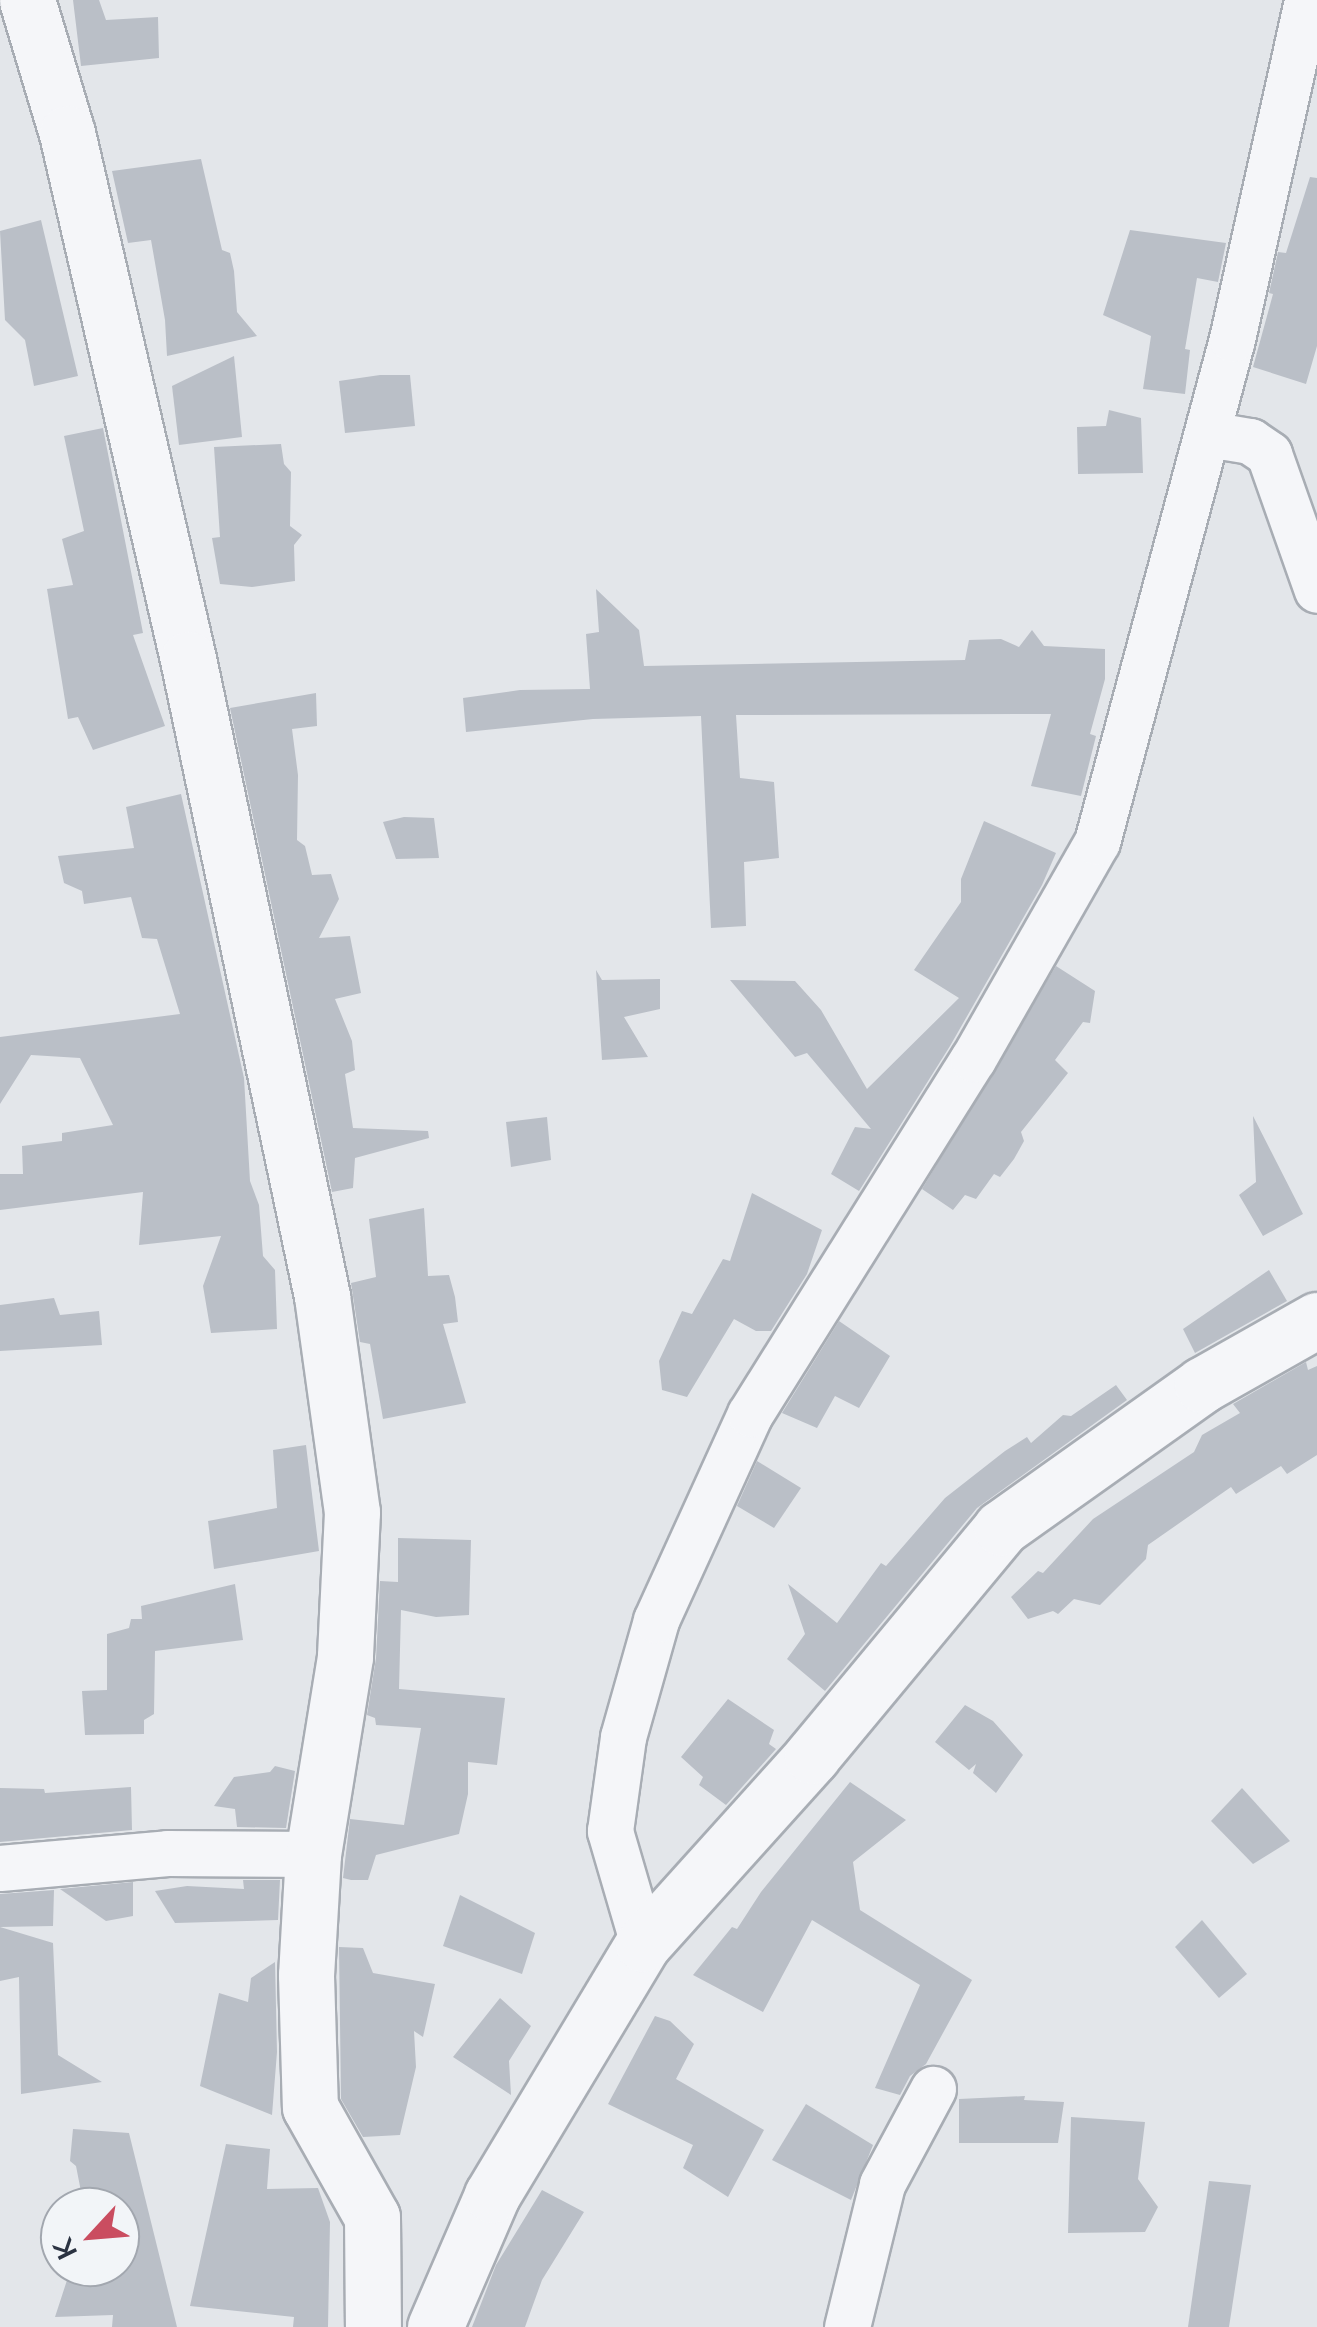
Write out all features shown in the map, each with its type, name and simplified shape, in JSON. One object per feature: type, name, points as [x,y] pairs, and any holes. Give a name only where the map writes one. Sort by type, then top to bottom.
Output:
[{"type":"street","points":[[27,0],[66,133],[184,641],[322,1296],[352,1512],[345,1657],[313,1854],[306,1976],[310,2107],[372,2217],[373,2327]]},
{"type":"street","points":[[643,1944],[610,1831],[623,1737],[656,1620],[750,1414],[973,1059],[1098,842],[1208,434],[1306,0]]},
{"type":"street","points":[[1208,434],[1250,442],[1269,454],[1317,590]]},
{"type":"street","points":[[435,2327],[492,2195],[643,1944],[812,1756],[1001,1528],[1202,1385],[1317,1320]]},
{"type":"street","points":[[0,1868],[167,1853],[313,1854]]},
{"type":"street","points":[[847,2327],[882,2184],[933,2088]]},
{"type":"building","points":[[73,0],[99,0],[106,20],[158,17],[159,58],[81,66]]},
{"type":"building","points":[[201,159],[222,250],[230,253],[237,312],[257,336],[167,356],[151,240],[128,243],[112,171]]},
{"type":"building","points":[[1310,177],[1317,178],[1317,346],[1306,384],[1253,367],[1273,294],[1269,293],[1278,252],[1286,253]]},
{"type":"building","points":[[41,220],[78,376],[34,386],[25,340],[5,320],[0,231]]},
{"type":"building","points":[[1130,230],[1226,243],[1218,282],[1197,278],[1185,349],[1190,350],[1185,394],[1143,389],[1151,336],[1103,315]]},
{"type":"building","points":[[234,356],[242,437],[179,445],[172,386]]},
{"type":"building","points":[[410,375],[415,426],[345,433],[339,381]]},
{"type":"building","points":[[1109,410],[1141,418],[1143,473],[1078,474],[1077,427],[1106,426]]},
{"type":"building","points":[[103,428],[143,633],[133,635],[165,726],[93,750],[78,717],[68,719],[47,589],[73,585],[62,539],[84,531],[64,436]]},
{"type":"building","points":[[281,444],[284,464],[291,472],[290,526],[302,535],[294,545],[295,581],[252,587],[220,584],[212,538],[220,537],[214,447]]},
{"type":"building","points":[[596,589],[639,630],[644,666],[965,660],[969,640],[1001,639],[1019,647],[1032,630],[1044,646],[1105,649],[1105,679],[1090,734],[1096,736],[1081,796],[1031,786],[1051,714],[736,715],[740,778],[774,782],[779,858],[744,862],[746,926],[711,928],[701,716],[593,719],[466,732],[463,698],[520,690],[590,689],[586,634],[599,632]]},
{"type":"building","points":[[316,693],[317,726],[292,729],[298,775],[297,840],[305,846],[312,875],[331,874],[339,899],[319,938],[350,936],[361,993],[335,999],[352,1041],[355,1070],[345,1074],[353,1128],[428,1131],[429,1138],[355,1158],[353,1188],[332,1192],[230,708]]},
{"type":"building","points":[[181,794],[244,1078],[250,1181],[259,1205],[263,1256],[275,1270],[277,1329],[211,1333],[203,1286],[221,1236],[139,1245],[143,1192],[0,1210],[0,1174],[23,1174],[22,1146],[62,1141],[62,1133],[113,1125],[80,1058],[31,1055],[0,1104],[0,1037],[180,1014],[157,939],[142,938],[131,897],[84,904],[82,891],[64,883],[58,856],[134,848],[126,807]]},
{"type":"building","points":[[404,817],[434,818],[439,858],[396,859],[383,822]]},
{"type":"building","points":[[984,821],[1056,853],[1042,885],[950,1046],[859,1191],[831,1174],[855,1127],[871,1129],[807,1053],[795,1057],[730,980],[795,981],[821,1010],[867,1089],[959,998],[914,970],[961,902],[961,879]]},
{"type":"building","points":[[1056,966],[1095,991],[1090,1023],[1083,1022],[1055,1060],[1068,1073],[1021,1132],[1024,1141],[1014,1159],[1000,1177],[994,1174],[976,1199],[965,1195],[953,1210],[922,1189]]},
{"type":"building","points":[[596,970],[602,980],[660,979],[660,1009],[624,1017],[648,1057],[602,1060]]},
{"type":"building","points":[[1253,1116],[1303,1214],[1263,1236],[1239,1195],[1256,1182]]},
{"type":"building","points":[[547,1117],[551,1160],[511,1167],[506,1122]]},
{"type":"building","points":[[752,1193],[822,1230],[807,1274],[771,1331],[756,1331],[734,1319],[687,1397],[662,1390],[659,1361],[682,1311],[692,1314],[723,1259],[730,1261]]},
{"type":"building","points":[[424,1208],[428,1276],[449,1275],[455,1297],[458,1322],[443,1324],[466,1403],[383,1419],[370,1344],[360,1342],[351,1283],[376,1277],[369,1219]]},
{"type":"building","points":[[1269,1270],[1287,1301],[1195,1353],[1183,1329]]},
{"type":"building","points":[[54,1298],[60,1315],[99,1311],[102,1345],[0,1351],[0,1305]]},
{"type":"building","points":[[839,1321],[890,1356],[859,1408],[835,1396],[817,1428],[782,1413]]},
{"type":"building","points":[[1306,1362],[1308,1370],[1317,1366],[1317,1455],[1287,1474],[1281,1466],[1236,1494],[1231,1487],[1148,1545],[1146,1559],[1100,1605],[1074,1599],[1058,1614],[1053,1611],[1028,1619],[1011,1597],[1038,1571],[1043,1573],[1093,1519],[1194,1452],[1202,1435],[1240,1413],[1233,1404]]},
{"type":"building","points":[[1116,1385],[1127,1400],[977,1508],[825,1691],[787,1659],[805,1634],[788,1584],[837,1623],[881,1563],[886,1566],[945,1498],[1005,1451],[1027,1437],[1031,1443],[1063,1415],[1071,1416]]},
{"type":"building","points":[[306,1445],[319,1551],[214,1569],[208,1521],[277,1508],[273,1450]]},
{"type":"building","points":[[757,1461],[801,1488],[774,1528],[737,1506]]},
{"type":"building","points":[[398,1538],[471,1540],[469,1615],[436,1617],[401,1610],[399,1689],[505,1698],[497,1765],[468,1762],[468,1794],[459,1834],[376,1855],[368,1880],[351,1880],[343,1878],[350,1819],[404,1825],[421,1728],[376,1725],[375,1718],[367,1715],[376,1658],[380,1581],[398,1582]]},
{"type":"building","points":[[235,1584],[243,1640],[155,1651],[154,1714],[144,1720],[144,1734],[85,1735],[82,1691],[107,1690],[107,1634],[129,1628],[131,1619],[142,1619],[141,1606]]},
{"type":"building","points":[[728,1699],[774,1730],[769,1744],[776,1749],[726,1805],[699,1785],[703,1777],[681,1757]]},
{"type":"building","points":[[965,1705],[993,1721],[1023,1755],[996,1793],[973,1773],[976,1764],[969,1770],[935,1742]]},
{"type":"building","points":[[275,1766],[295,1771],[286,1828],[237,1827],[235,1809],[214,1806],[234,1777],[270,1772]]},
{"type":"building","points":[[850,1782],[906,1820],[853,1862],[860,1910],[972,1980],[926,2064],[910,2076],[900,2095],[875,2088],[920,1985],[812,1920],[763,2012],[693,1975],[732,1927],[737,1929],[761,1892]]},
{"type":"building","points":[[131,1787],[132,1830],[0,1842],[0,1788],[44,1789],[45,1793]]},
{"type":"building","points":[[1242,1788],[1290,1841],[1253,1864],[1211,1821]]},
{"type":"building","points":[[243,1880],[280,1880],[278,1920],[175,1923],[155,1891],[187,1886],[244,1889]]},
{"type":"building","points":[[133,1882],[133,1916],[106,1921],[60,1889]]},
{"type":"building","points":[[54,1890],[53,1926],[0,1927],[0,1894]]},
{"type":"building","points":[[460,1895],[535,1933],[522,1974],[443,1946]]},
{"type":"building","points":[[1202,1920],[1247,1974],[1219,1998],[1175,1947]]},
{"type":"building","points":[[0,1927],[53,1943],[58,2055],[102,2082],[21,2094],[19,1977],[0,1981]]},
{"type":"building","points":[[339,1947],[363,1948],[373,1973],[435,1984],[423,2037],[414,2031],[416,2067],[400,2135],[363,2137],[341,2099]]},
{"type":"building","points":[[275,1962],[277,2052],[272,2115],[200,2086],[219,1993],[248,2002],[251,1978]]},
{"type":"building","points":[[500,1998],[531,2026],[509,2061],[511,2095],[453,2057]]},
{"type":"building","points":[[655,2016],[670,2021],[694,2044],[676,2079],[764,2130],[728,2197],[683,2168],[693,2145],[608,2104]]},
{"type":"building","points":[[1025,2096],[1024,2100],[1064,2102],[1058,2143],[959,2143],[959,2099]]},
{"type":"building","points":[[806,2104],[873,2145],[851,2200],[772,2160]]},
{"type":"building","points":[[1071,2117],[1145,2122],[1138,2179],[1158,2207],[1145,2232],[1068,2233]]},
{"type":"building","points":[[73,2129],[129,2133],[177,2327],[112,2327],[113,2315],[55,2317],[65,2287],[140,2287],[140,2187],[80,2187],[76,2166],[70,2161]]},
{"type":"building","points":[[226,2144],[270,2149],[267,2189],[318,2188],[330,2222],[328,2327],[293,2327],[294,2317],[190,2306]]},
{"type":"building","points":[[1209,2181],[1251,2185],[1229,2327],[1188,2327]]},
{"type":"building","points":[[542,2190],[584,2212],[542,2280],[525,2327],[472,2327],[496,2265]]}]
